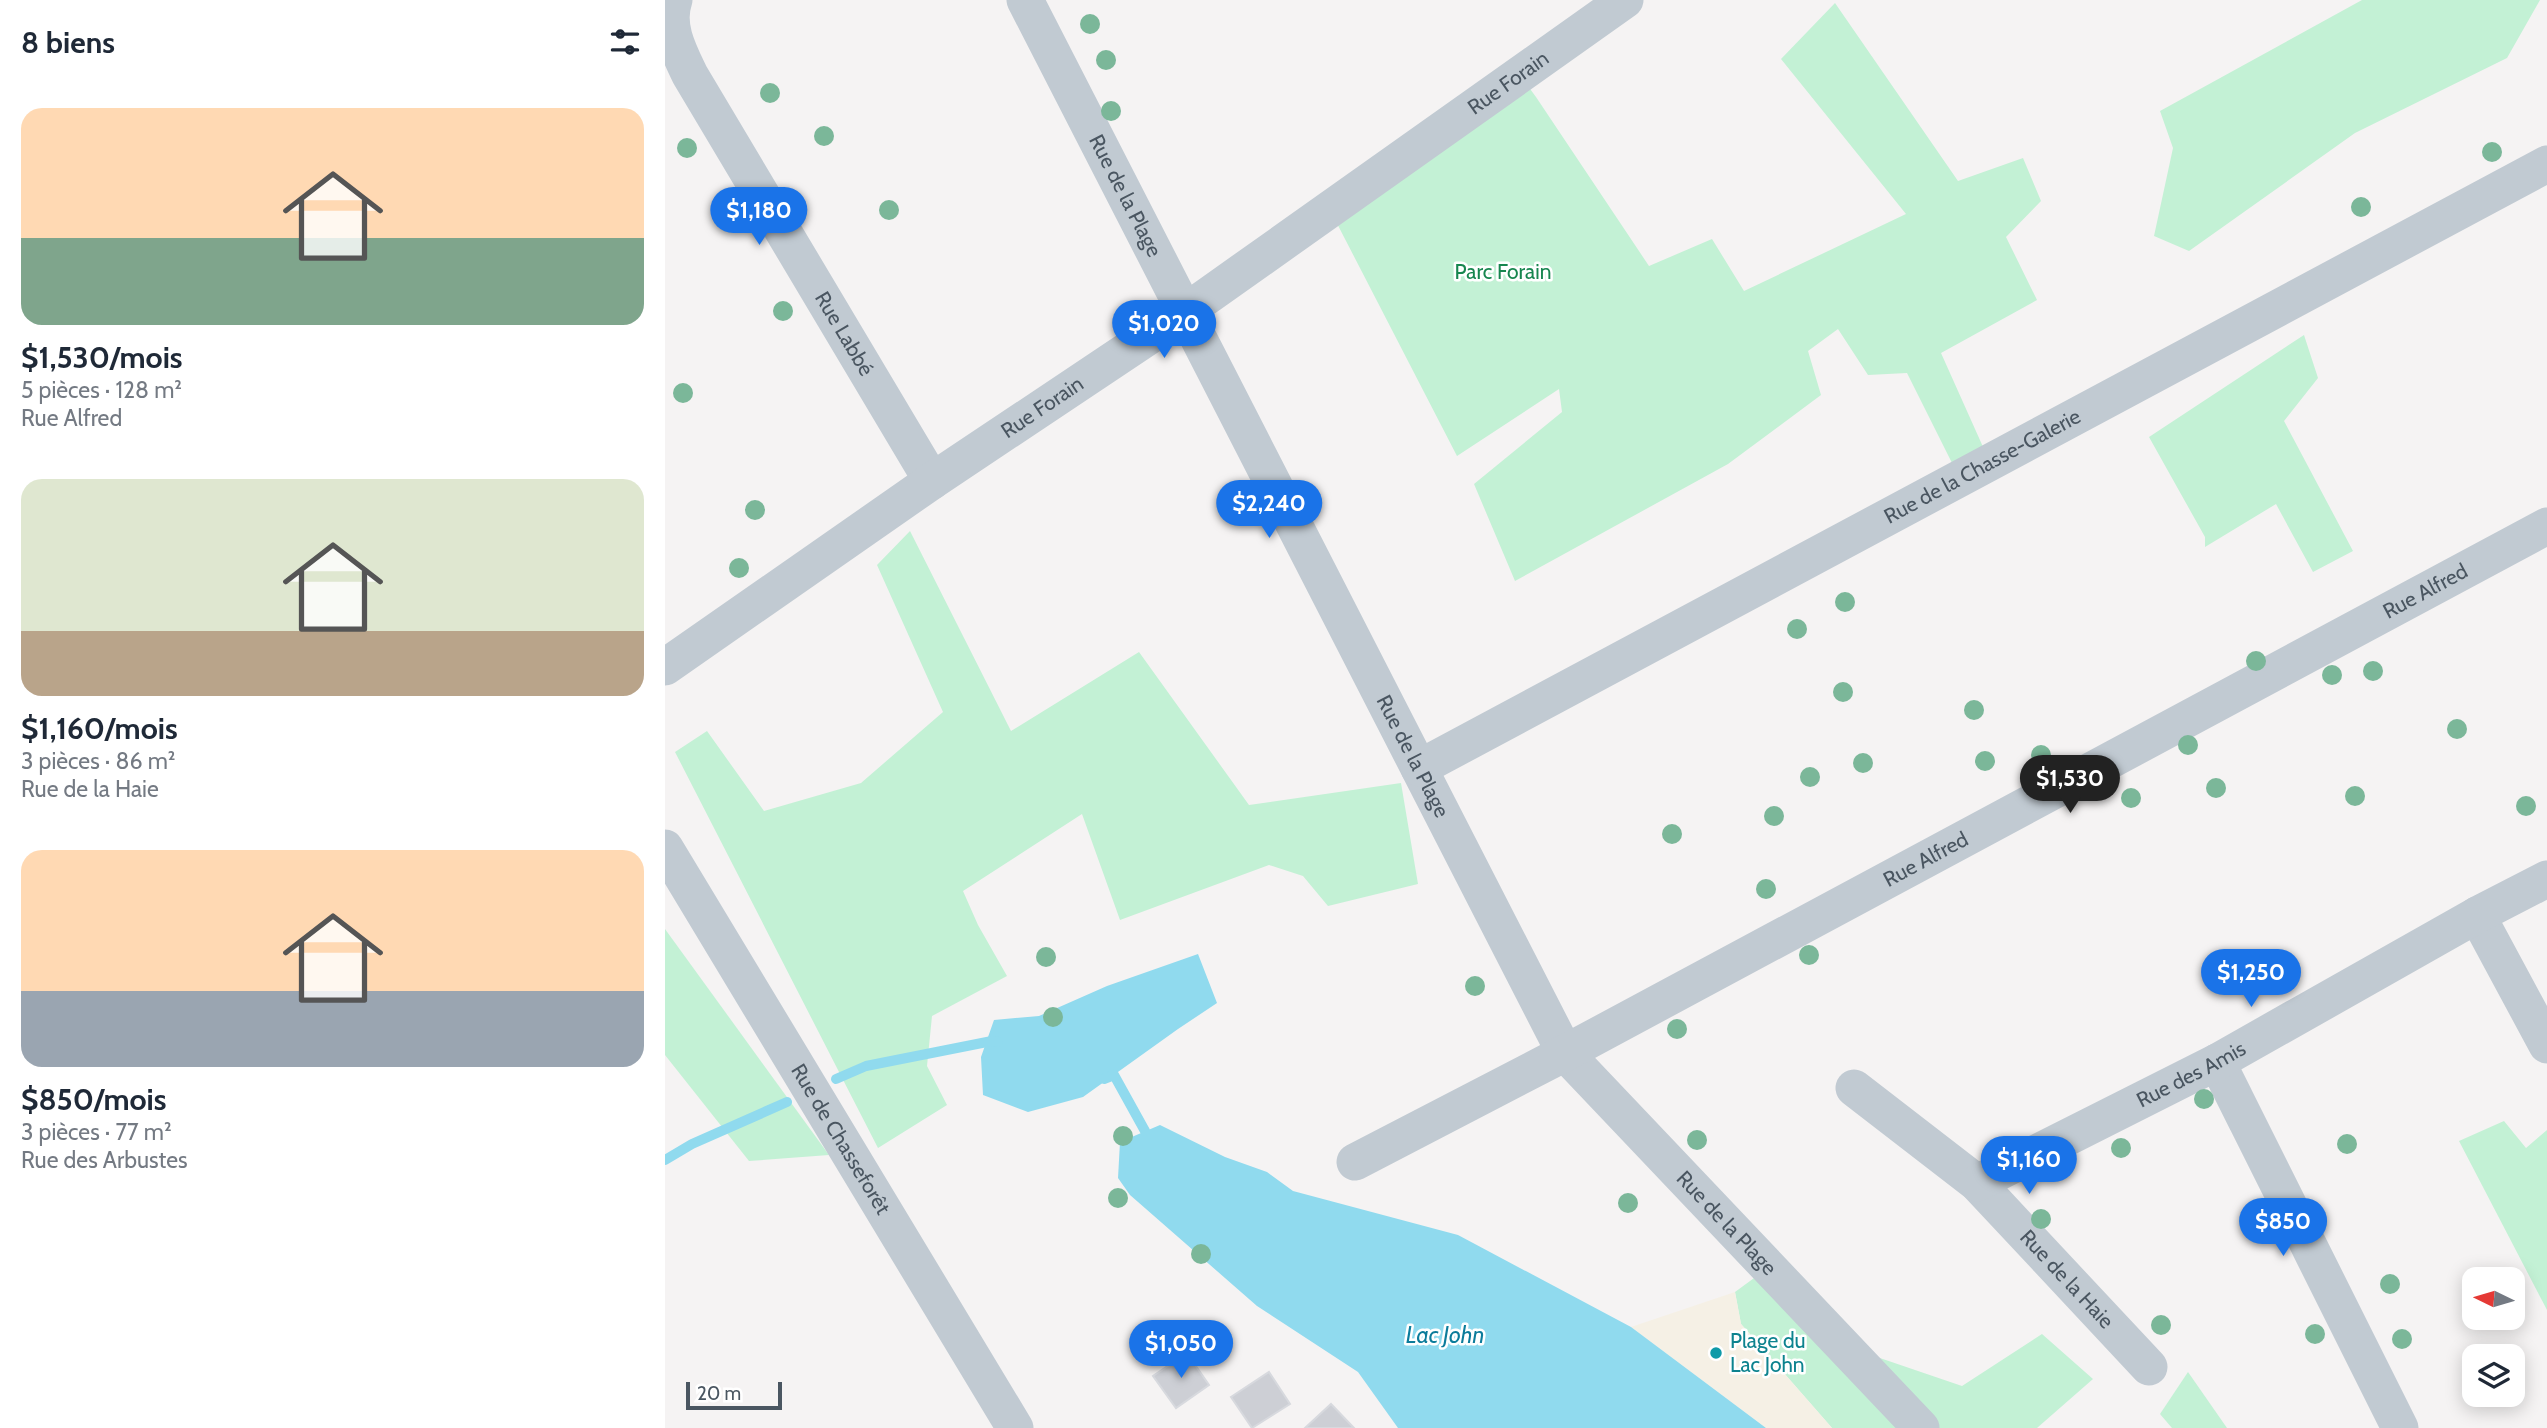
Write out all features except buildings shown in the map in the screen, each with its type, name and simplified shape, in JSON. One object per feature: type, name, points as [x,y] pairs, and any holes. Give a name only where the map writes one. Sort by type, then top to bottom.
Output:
[{"type":"street","name":"Rue Labbé","points":[[674,0],[671,7],[673,40],[691,75],[932,481]]},
{"type":"street","name":"Rue de la Plage","points":[[1025,0],[1565,1053],[1921,1428]]},
{"type":"street","name":"Rue Forain","points":[[665,667],[932,481],[1185,312],[1625,0]]},
{"type":"street","name":"Rue de la Chasse-Galerie","points":[[1419,768],[2547,164]]},
{"type":"street","name":"Rue Alfred","points":[[1355,1162],[1565,1053],[2547,526]]},
{"type":"street","name":"Rue de Chasseforêt","points":[[665,848],[1015,1428]]},
{"type":"street","name":"Rue des Amis","points":[[1977,1183],[2217,1062],[2477,915],[2547,879]]},
{"type":"street","points":[[2477,915],[2547,1045]]},
{"type":"street","points":[[2217,1062],[2400,1428]]},
{"type":"street","name":"Rue de la Haie","points":[[1854,1088],[1977,1183],[2148,1367]]},
{"type":"green space","points":[[2362,0],[2540,0],[2507,58],[2355,133],[2189,251],[2154,236],[2173,148],[2160,111]]},
{"type":"green space","name":"Parc Forain","points":[[1835,3],[1958,181],[2023,158],[2041,201],[2006,237],[2037,300],[1941,353],[1992,467],[1960,479],[1907,373],[1868,375],[1838,329],[1808,351],[1821,395],[1728,464],[1515,581],[1474,484],[1562,412],[1559,389],[1457,456],[1329,208],[1519,74],[1649,266],[1712,239],[1744,291],[1906,214],[1781,59]]},
{"type":"green space","points":[[2304,335],[2318,378],[2284,421],[2353,551],[2313,572],[2276,504],[2205,547],[2205,537],[2149,437]]},
{"type":"green space","points":[[910,531],[1011,731],[1139,652],[1249,805],[1401,783],[1418,884],[1328,906],[1303,876],[1269,865],[1120,920],[1082,814],[963,891],[978,925],[1007,976],[932,1016],[927,1066],[947,1105],[878,1148],[675,752],[707,731],[764,811],[861,783],[943,712],[877,565]]},
{"type":"green space","points":[[665,929],[829,1155],[749,1161],[665,1055]]},
{"type":"green space","points":[[2504,1121],[2526,1148],[2547,1130],[2547,1310],[2525,1267],[2459,1141]]},
{"type":"green space","points":[[1776,1262],[1874,1356],[1962,1386],[2042,1334],[2093,1379],[2037,1428],[1832,1428],[1741,1324],[1735,1292]]},
{"type":"green space","points":[[2188,1372],[2227,1428],[2172,1428],[2160,1414]]},
{"type":"sand","name":"Plage du Lac John","points":[[1735,1292],[1741,1324],[1832,1428],[1766,1428],[1631,1327]]},
{"type":"water","points":[[1198,954],[1217,1003],[1083,1097],[1028,1112],[983,1095],[981,1057],[994,1020],[1039,1016],[1107,986]]},
{"type":"water","name":"Lac John","points":[[1160,1125],[1225,1157],[1267,1172],[1293,1191],[1458,1235],[1631,1327],[1766,1428],[1398,1428],[1358,1372],[1257,1306],[1130,1195],[1118,1178],[1120,1142]]},
{"type":"waterway","points":[[836,1079],[866,1066],[998,1042]]},
{"type":"waterway","points":[[1104,1079],[1114,1075],[1145,1131]]},
{"type":"waterway","points":[[665,1160],[692,1144],[787,1102]]},
{"type":"place","name":"Plage du Lac John","points":[[1716,1353]]}]
